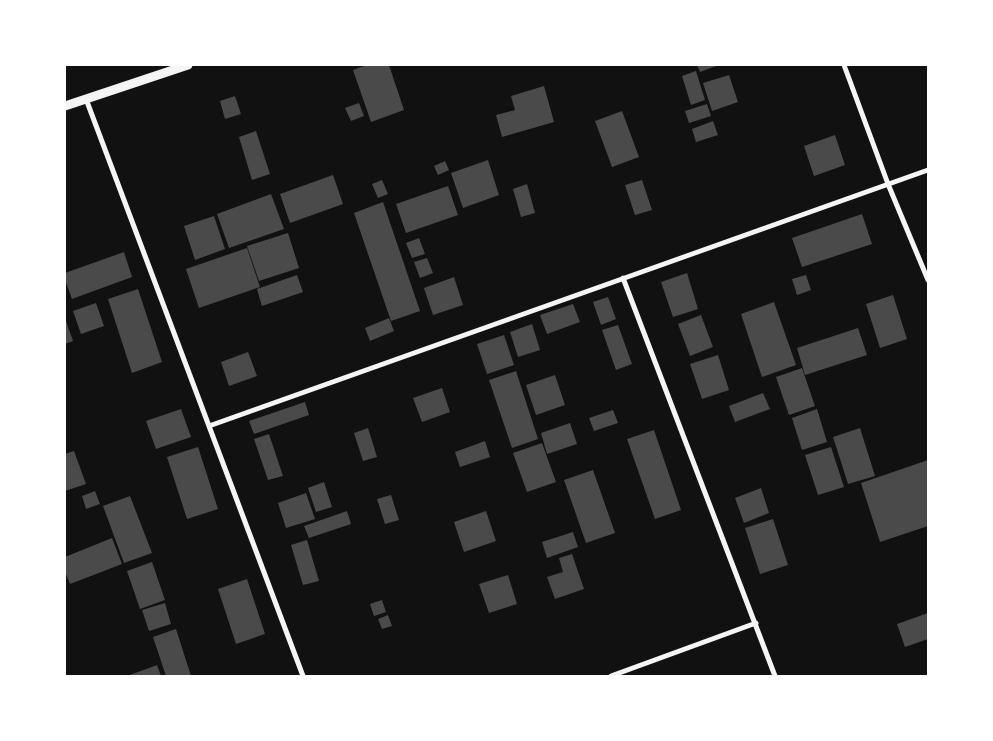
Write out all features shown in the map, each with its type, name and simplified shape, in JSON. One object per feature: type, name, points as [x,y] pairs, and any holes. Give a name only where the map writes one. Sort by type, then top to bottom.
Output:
[{"type":"street","points":[[65,106],[188,65]]},
{"type":"street","points":[[844,65],[888,184],[928,280]]},
{"type":"street","points":[[86,99],[303,676]]},
{"type":"street","points":[[209,426],[928,170]]},
{"type":"street","points":[[623,278],[775,676]]},
{"type":"street","points":[[611,676],[756,624]]},
{"type":"building","points":[[367,65],[389,65],[404,110],[371,122],[353,70]]},
{"type":"building","points":[[697,65],[719,65],[700,72]]},
{"type":"building","points":[[696,71],[705,100],[691,105],[682,76]]},
{"type":"building","points":[[729,75],[738,102],[712,111],[703,83]]},
{"type":"building","points":[[544,86],[554,122],[502,137],[496,115],[515,110],[511,96]]},
{"type":"building","points":[[235,96],[241,114],[225,119],[220,101]]},
{"type":"building","points":[[359,103],[364,116],[351,121],[345,108]]},
{"type":"building","points":[[707,104],[711,116],[689,123],[685,111]]},
{"type":"building","points":[[622,111],[639,157],[612,167],[595,121]]},
{"type":"building","points":[[713,121],[718,135],[696,142],[692,129]]},
{"type":"building","points":[[256,131],[270,174],[252,180],[239,137]]},
{"type":"building","points":[[835,135],[845,165],[814,176],[804,146]]},
{"type":"building","points":[[488,160],[499,195],[463,208],[451,173]]},
{"type":"building","points":[[445,161],[449,170],[438,175],[434,166]]},
{"type":"building","points":[[333,175],[343,204],[290,223],[280,194]]},
{"type":"building","points":[[382,180],[388,194],[378,198],[372,184]]},
{"type":"building","points":[[642,180],[652,210],[635,215],[625,185]]},
{"type":"building","points":[[527,184],[535,213],[521,217],[513,189]]},
{"type":"building","points":[[448,186],[458,215],[406,233],[396,204]]},
{"type":"building","points":[[271,194],[284,229],[229,248],[217,214]]},
{"type":"building","points":[[383,202],[420,311],[391,321],[354,213]]},
{"type":"building","points":[[862,214],[872,244],[802,267],[792,238]]},
{"type":"building","points":[[214,216],[225,249],[195,260],[184,226]]},
{"type":"building","points":[[288,233],[299,268],[259,281],[247,246]]},
{"type":"building","points":[[419,238],[425,254],[412,258],[406,243]]},
{"type":"building","points":[[247,248],[260,287],[199,308],[186,269]]},
{"type":"building","points":[[124,252],[132,277],[72,299],[65,280],[65,273]]},
{"type":"building","points":[[427,258],[433,273],[420,278],[414,262]]},
{"type":"building","points":[[687,273],[698,309],[673,317],[661,282]]},
{"type":"building","points":[[297,275],[303,292],[262,306],[257,289]]},
{"type":"building","points":[[806,275],[811,290],[797,295],[792,279]]},
{"type":"building","points":[[454,277],[463,305],[433,315],[424,288]]},
{"type":"building","points":[[138,289],[162,362],[132,373],[108,299]]},
{"type":"building","points":[[893,295],[907,339],[880,348],[866,304]]},
{"type":"building","points":[[608,297],[616,319],[601,325],[593,302]]},
{"type":"building","points":[[774,302],[796,365],[762,377],[741,314]]},
{"type":"building","points":[[96,303],[104,326],[81,334],[73,311]]},
{"type":"building","points":[[573,304],[580,322],[547,334],[540,315]]},
{"type":"building","points":[[701,315],[713,347],[690,356],[678,324]]},
{"type":"building","points":[[65,318],[73,341],[65,344]]},
{"type":"building","points":[[389,318],[394,331],[370,341],[365,328]]},
{"type":"building","points":[[532,324],[540,350],[518,357],[510,332]]},
{"type":"building","points":[[618,325],[632,364],[616,370],[602,330]]},
{"type":"building","points":[[858,328],[867,355],[805,375],[797,348]]},
{"type":"building","points":[[504,335],[514,365],[487,374],[477,344]]},
{"type":"building","points":[[248,352],[257,376],[229,386],[221,362]]},
{"type":"building","points":[[718,355],[729,390],[702,399],[690,364]]},
{"type":"building","points":[[802,368],[815,406],[789,415],[776,377]]},
{"type":"building","points":[[516,371],[538,439],[512,448],[489,380]]},
{"type":"building","points":[[555,375],[565,405],[536,415],[526,385]]},
{"type":"building","points":[[442,388],[450,412],[422,422],[413,398]]},
{"type":"building","points":[[763,393],[770,409],[735,422],[729,406]]},
{"type":"building","points":[[305,402],[309,415],[254,434],[249,421]]},
{"type":"building","points":[[181,409],[191,437],[156,449],[146,421]]},
{"type":"building","points":[[817,409],[827,442],[802,450],[792,418]]},
{"type":"building","points":[[613,410],[618,423],[594,431],[589,418]]},
{"type":"building","points":[[570,423],[577,444],[547,454],[541,433]]},
{"type":"building","points":[[368,428],[377,457],[363,461],[354,433]]},
{"type":"building","points":[[860,428],[875,476],[848,484],[833,437]]},
{"type":"building","points":[[654,430],[681,510],[655,519],[627,439]]},
{"type":"building","points":[[269,434],[283,476],[268,480],[254,439]]},
{"type":"building","points":[[485,441],[490,457],[460,467],[455,452]]},
{"type":"building","points":[[542,443],[556,482],[527,492],[513,453]]},
{"type":"building","points":[[198,447],[218,509],[187,519],[167,457]]},
{"type":"building","points":[[831,447],[844,487],[818,495],[805,455]]},
{"type":"building","points":[[74,451],[86,484],[65,491],[65,454]]},
{"type":"building","points":[[928,460],[928,526],[880,542],[861,483]]},
{"type":"building","points":[[593,470],[615,533],[586,543],[564,480]]},
{"type":"building","points":[[324,482],[332,507],[316,512],[308,488]]},
{"type":"building","points":[[761,488],[769,513],[744,523],[735,498]]},
{"type":"building","points":[[95,491],[100,504],[86,509],[82,496]]},
{"type":"building","points":[[306,493],[315,519],[286,528],[278,503]]},
{"type":"building","points":[[391,495],[399,520],[385,524],[377,499]]},
{"type":"building","points":[[130,496],[152,553],[124,563],[103,506]]},
{"type":"building","points":[[347,511],[351,524],[309,538],[304,526]]},
{"type":"building","points":[[486,511],[496,541],[464,552],[454,522]]},
{"type":"building","points":[[773,519],[788,565],[760,574],[745,528]]},
{"type":"building","points":[[573,532],[578,547],[547,558],[542,542]]},
{"type":"building","points":[[112,538],[122,564],[70,584],[65,572],[65,557]]},
{"type":"building","points":[[307,540],[319,581],[303,585],[291,545]]},
{"type":"building","points":[[572,554],[584,589],[555,599],[547,577],[563,572],[559,558]]},
{"type":"building","points":[[152,562],[165,600],[140,609],[127,571]]},
{"type":"building","points":[[508,575],[517,604],[489,613],[479,584]]},
{"type":"building","points":[[247,579],[265,634],[236,644],[218,589]]},
{"type":"building","points":[[382,600],[386,612],[374,616],[370,604]]},
{"type":"building","points":[[165,603],[171,624],[149,631],[142,610]]},
{"type":"building","points":[[928,613],[928,639],[905,647],[897,624]]},
{"type":"building","points":[[388,615],[392,626],[382,629],[378,619]]},
{"type":"building","points":[[176,629],[191,676],[166,676],[153,637]]},
{"type":"building","points":[[157,665],[161,676],[127,676]]}]
